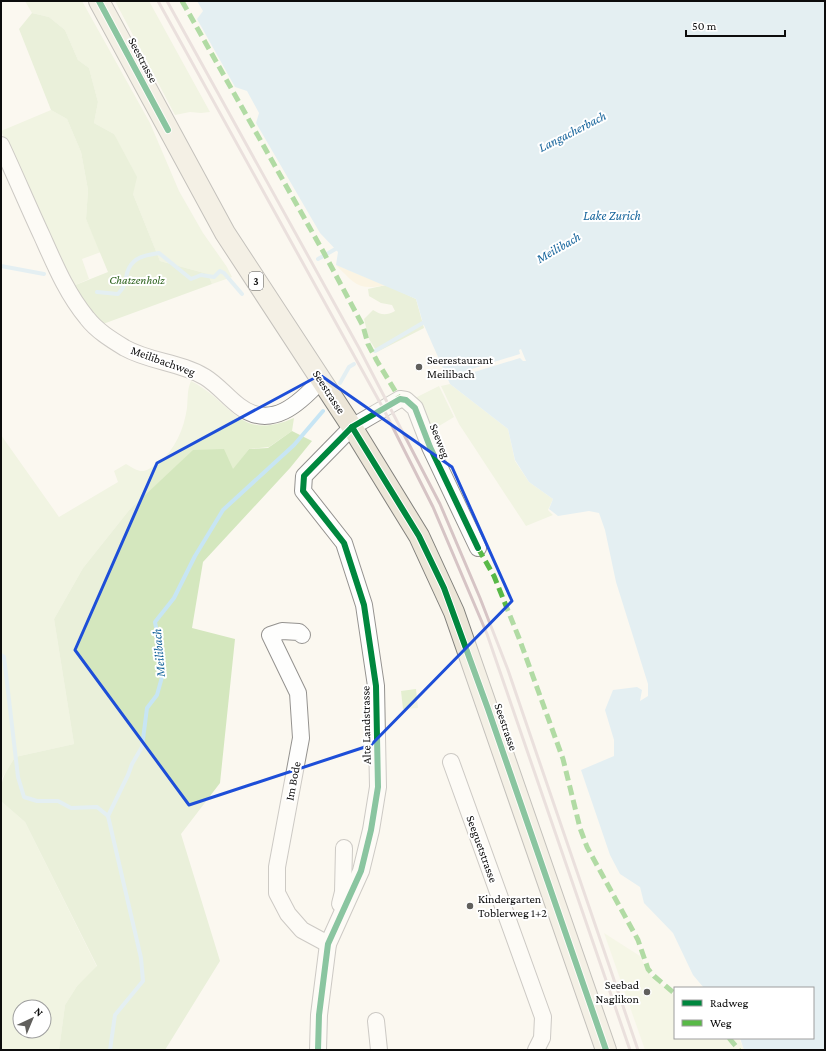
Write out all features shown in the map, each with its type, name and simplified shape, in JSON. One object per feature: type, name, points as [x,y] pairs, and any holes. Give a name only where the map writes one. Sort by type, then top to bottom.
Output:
[{"type":"main road","name":"Seestrasse","points":[[99,1],[225,232],[352,426],[419,536],[444,588],[606,1050]]},
{"type":"street","name":"Meilibachweg","points":[[1,145],[64,285],[87,318],[103,334],[126,348],[152,359],[186,368],[204,377],[220,388],[247,412],[263,416],[277,415],[291,409],[321,380]]},
{"type":"street","name":"Seeweg","points":[[352,426],[400,399],[411,403],[420,419],[430,447],[478,548]]},
{"type":"street","name":"Alte Landstrasse","points":[[318,1050],[319,1015],[328,944],[361,871],[371,830],[378,787],[376,686],[364,604],[344,543],[303,491],[304,476],[352,426]]},
{"type":"street","name":"Im Bode","points":[[302,635],[298,632],[282,631],[270,635],[298,693],[301,738],[277,867],[277,893],[288,914],[302,930],[328,944]]},
{"type":"street","name":"Seeguetstrasse","points":[[451,762],[543,1017],[542,1038],[536,1050]]},
{"type":"street","points":[[328,944],[343,892],[344,848]]},
{"type":"street","points":[[376,1021],[379,1050]]},
{"type":"highlighted area","points":[[320,375],[452,467],[512,601],[371,745],[189,805],[75,650],[157,463]]},
{"type":"green space","points":[[25,1],[82,1],[150,123],[179,191],[203,233],[227,267],[232,277],[212,284],[208,274],[160,261],[133,194],[114,134],[94,123],[98,102],[89,68],[78,60],[65,30],[49,17],[32,13]]},
{"type":"green space","points":[[115,1],[149,1],[210,112],[190,112],[175,115]]},
{"type":"green space","name":"Chatzenholz","points":[[32,13],[49,17],[65,30],[78,60],[89,68],[98,102],[94,123],[114,134],[137,177],[133,194],[160,261],[208,274],[212,284],[103,324],[87,307],[73,286],[108,272],[86,219],[88,190],[81,152],[67,119],[51,110],[19,29]]},
{"type":"green space","points":[[51,110],[67,119],[81,152],[88,190],[86,219],[101,252],[82,259],[89,279],[73,286],[1,131]]},
{"type":"green space","points":[[386,285],[416,299],[424,328],[377,352],[369,339],[364,319],[373,310],[384,314],[389,314],[395,311],[392,305],[381,303],[369,296],[368,289]]},
{"type":"green space","points":[[191,381],[248,423],[260,425],[275,424],[294,418],[292,431],[269,447],[249,449],[233,470],[193,451],[130,509],[83,568],[54,619],[74,744],[15,757],[1,780],[1,435],[59,517],[118,482],[114,471],[126,464],[139,471],[145,471],[153,467],[164,458],[174,445],[184,424],[188,391]]},
{"type":"green space","points":[[450,384],[508,429],[515,461],[529,482],[553,499],[548,510],[553,515],[526,526],[459,424],[441,386]]},
{"type":"green space","points":[[439,386],[454,417],[429,432],[413,399]]},
{"type":"green space","points":[[292,431],[312,441],[290,468],[203,562],[192,628],[235,639],[220,783],[181,834],[220,961],[165,1050],[59,1050],[65,1005],[77,986],[97,966],[25,822],[2,802],[1,794],[3,778],[15,757],[74,744],[54,619],[83,568],[130,509],[193,450],[224,449],[233,469],[249,449],[268,448]]},
{"type":"green space","points":[[416,689],[418,708],[403,709],[401,691]]},
{"type":"green space","points":[[1,795],[2,802],[25,822],[97,967],[77,986],[65,1005],[59,1050],[1,1050]]},
{"type":"green space","name":"Seebad Naglikon","points":[[604,933],[640,956],[649,974],[674,995],[674,1039],[739,1039],[744,1050],[645,1050]]},
{"type":"sand","points":[[336,265],[386,285],[369,287],[358,284],[348,277]]},
{"type":"water","name":"Lake Zurich","points":[[197,1],[825,1],[825,1050],[744,1050],[740,1039],[814,1039],[814,987],[703,987],[693,975],[673,933],[644,903],[640,887],[620,874],[610,855],[581,770],[614,756],[614,740],[605,710],[613,690],[637,687],[642,690],[640,701],[648,696],[648,684],[616,582],[605,530],[599,513],[589,511],[558,516],[549,509],[553,499],[529,482],[515,460],[508,429],[450,384],[423,323],[416,299],[336,265],[338,252],[320,233],[256,123],[259,113],[247,91],[235,87],[197,19],[203,11]]},
{"type":"pier","points":[[521,349],[526,361],[523,361],[520,358],[448,380],[446,377],[520,354],[519,350]]},
{"type":"waterway","name":"Langacherbach","points":[[318,259],[339,247]]},
{"type":"waterway","name":"Langacherbach","points":[[97,292],[118,294],[124,286],[127,272],[132,264],[142,257],[159,253],[191,279],[201,275],[214,277],[220,271],[224,273],[242,294]]},
{"type":"waterway","name":"Langacherbach","points":[[1,266],[44,274]]},
{"type":"waterway","name":"Meilibach","points":[[375,351],[426,321]]},
{"type":"waterway","name":"Meilibach","points":[[340,383],[349,367],[354,364]]},
{"type":"waterway","name":"Meilibach","points":[[110,1050],[115,1015],[143,981],[141,958],[108,816],[132,764],[142,747],[147,708],[157,695],[162,677],[160,648],[155,622],[174,598],[195,556],[223,510],[294,445],[323,411]]},
{"type":"waterway","points":[[1,655],[4,657],[18,777],[24,797],[37,801],[58,801],[71,808],[97,807],[108,816]]},
{"type":"railway","points":[[158,1],[383,408],[433,507],[487,634],[630,1050]]},
{"type":"railway","points":[[167,1],[359,348],[440,504],[480,598],[508,670],[638,1050]]},
{"type":"marked path","points":[[182,1],[324,253],[363,326],[368,344],[400,399]]},
{"type":"marked path","points":[[478,548],[494,576],[519,638],[563,759],[580,828],[587,847],[638,940],[648,969],[674,993]]},
{"type":"marked path","points":[[730,1039],[739,1050]]},
{"type":"cycle path","points":[[99,1],[168,130]]},
{"type":"cycle path","points":[[318,1050],[319,1015],[328,944],[361,871],[371,830],[378,787],[376,686],[364,605],[344,543],[303,491],[304,476],[352,427],[400,399],[406,400],[415,408],[430,447],[478,548]]},
{"type":"cycle path","points":[[352,427],[419,536],[444,588],[488,709],[606,1050]]},
{"type":"place","name":"Seerestaurant Meilibach","points":[[419,367]]},
{"type":"place","name":"Kindergarten Toblerweg 1+2","points":[[470,906]]},
{"type":"place","name":"Seebad Naglikon","points":[[647,992]]}]
